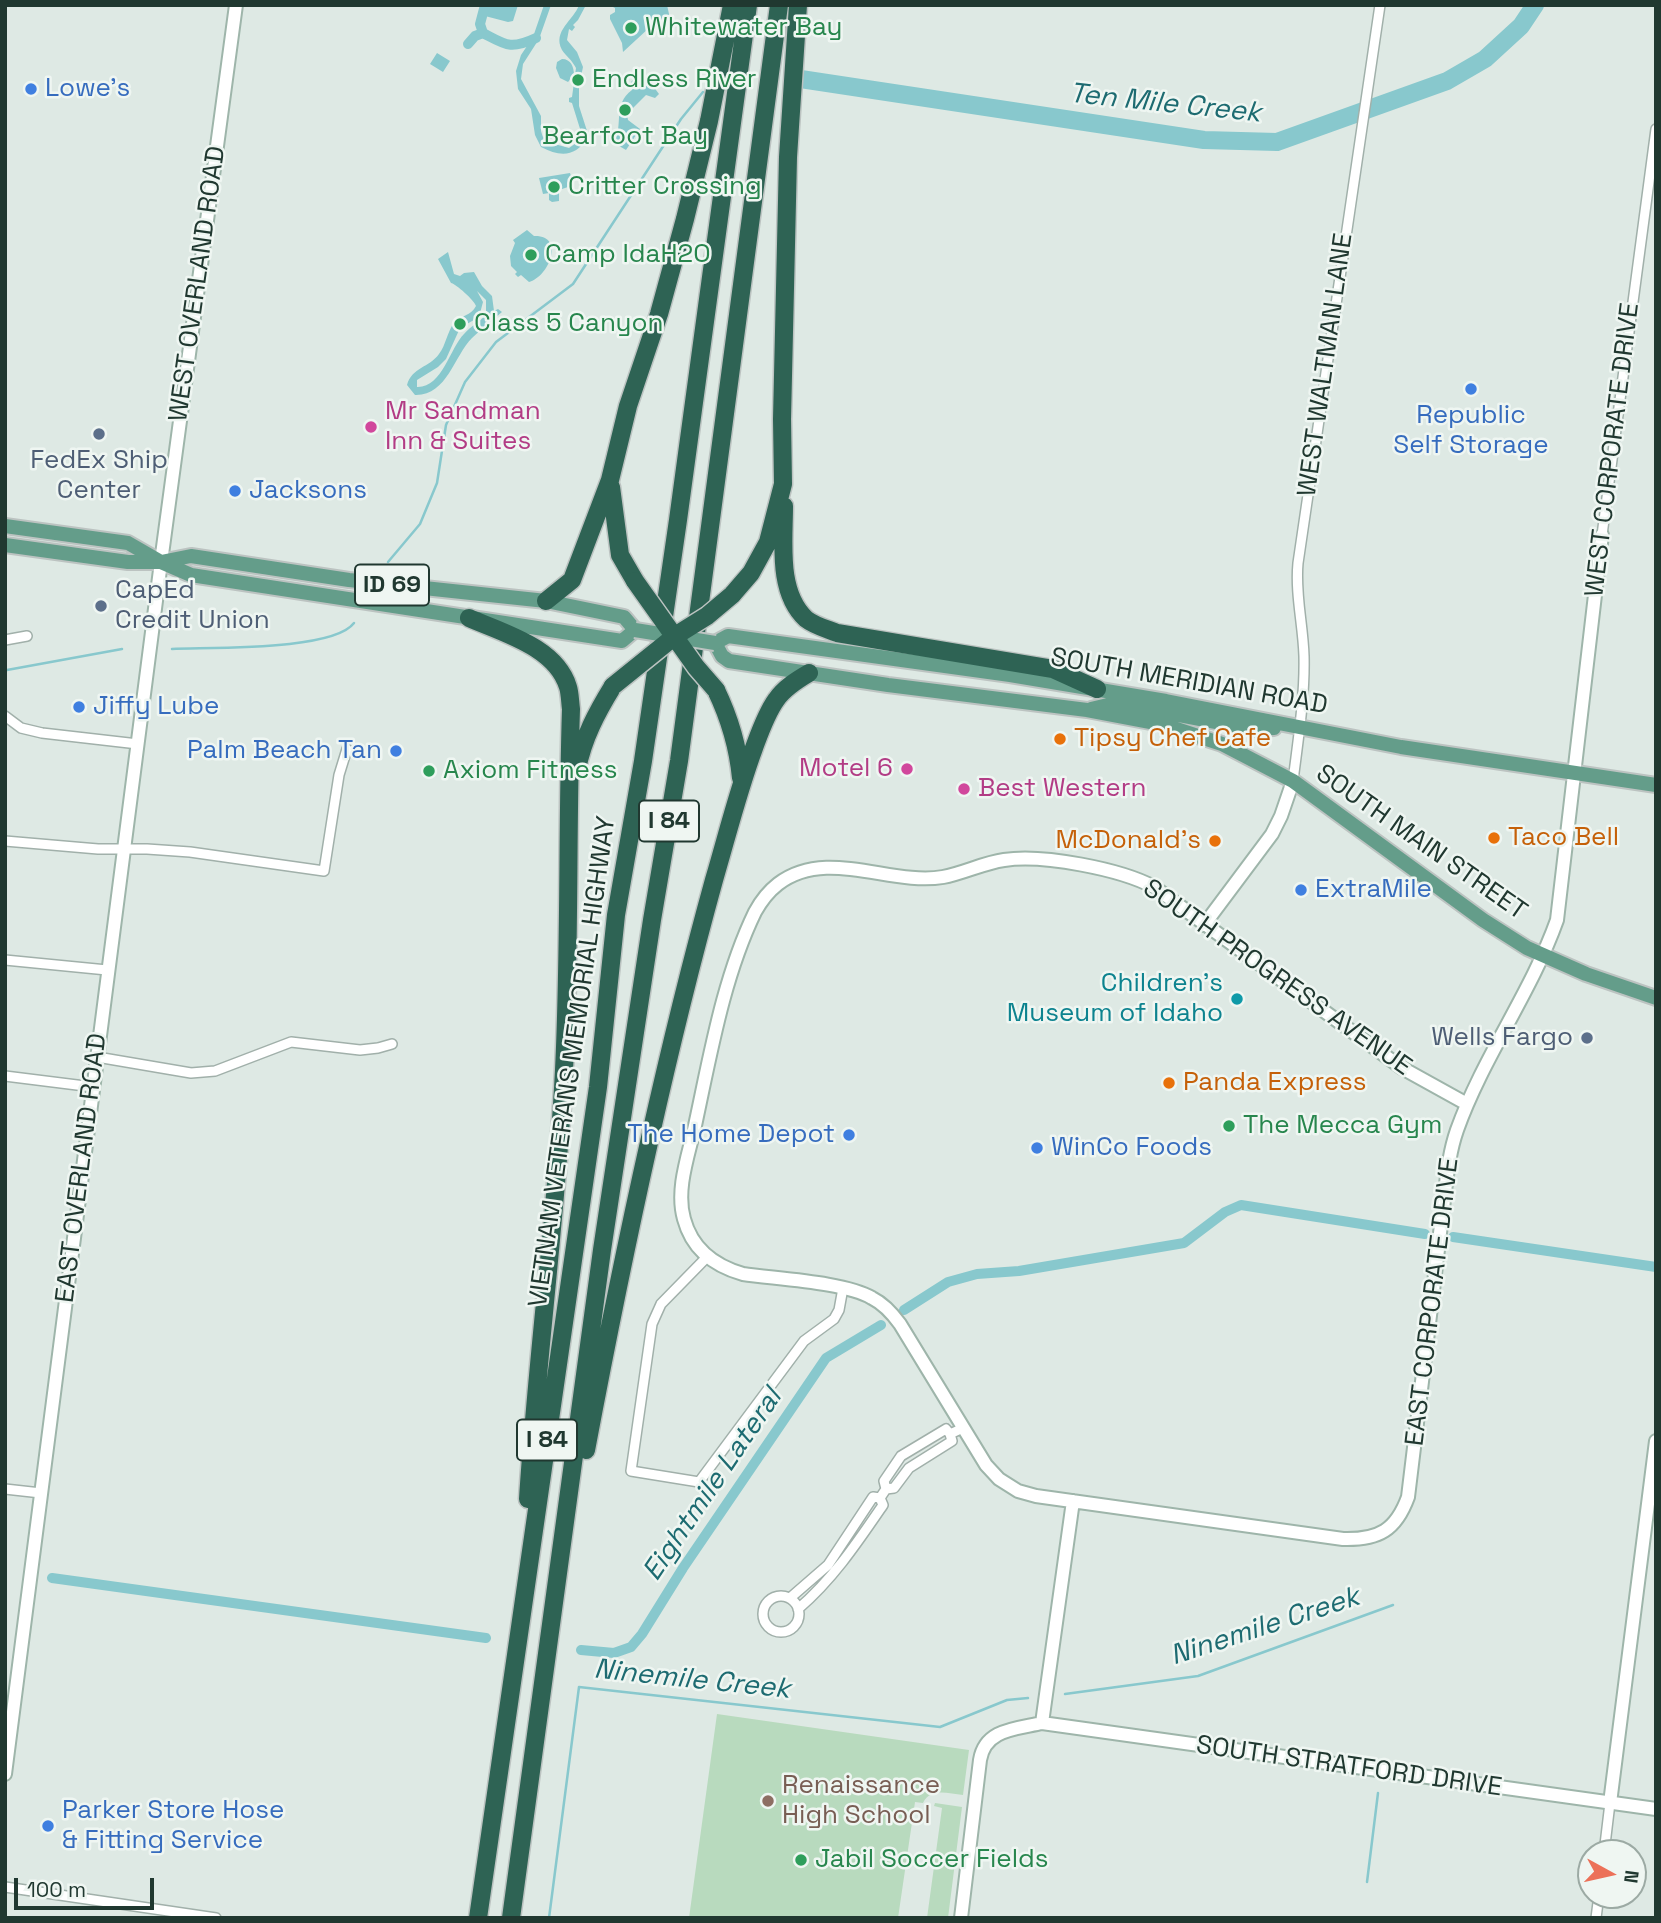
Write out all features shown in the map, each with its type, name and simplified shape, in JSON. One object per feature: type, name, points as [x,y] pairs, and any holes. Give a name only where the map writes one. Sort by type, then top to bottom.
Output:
[{"type":"highway","points":[[546,601],[572,580],[610,480],[639,370],[659,314],[685,219],[709,121],[732,5]]},
{"type":"highway","name":"VIETNAM VETERANS MEMORIAL HIGHWAY","points":[[478,1918],[598,1087],[616,915],[643,761],[748,5]]},
{"type":"highway","name":"I 84","points":[[511,1918],[601,1262],[652,920],[679,761],[779,5]]},
{"type":"highway","points":[[798,5],[788,157],[783,405],[785,577],[794,603],[806,619],[837,633],[1053,668],[1097,689]]},
{"type":"highway","points":[[610,480],[620,555],[635,581],[696,667],[716,690],[730,719],[738,752],[741,782]]},
{"type":"highway","points":[[568,811],[580,751],[596,714],[613,686],[675,636],[707,616],[732,595],[751,573],[768,542],[783,484]]},
{"type":"highway","points":[[469,618],[545,654],[558,668],[568,686],[571,709],[568,971],[562,1107],[556,1207],[531,1454],[519,1631]]},
{"type":"highway","points":[[551,1636],[618,1277],[688,976],[741,782],[763,725],[777,699],[795,681],[809,673]]},
{"type":"main road","name":"SOUTH MERIDIAN ROAD","points":[[5,526],[128,543],[160,562],[191,575],[622,641],[635,630]]},
{"type":"main road","name":"SOUTH MERIDIAN ROAD","points":[[5,545],[128,562],[160,562],[191,556],[349,580],[546,601],[624,617],[635,630],[715,643],[728,636],[1097,689],[1401,747],[1656,785]]},
{"type":"main road","name":"SOUTH MERIDIAN ROAD","points":[[715,643],[722,656],[729,660],[888,685],[1087,710],[1161,724]]},
{"type":"main road","points":[[1087,710],[1116,703],[1253,729],[1300,727]]},
{"type":"main road","name":"SOUTH MAIN STREET","points":[[1161,724],[1223,744],[1293,782],[1483,920],[1544,956],[1586,974],[1656,998]]},
{"type":"street","name":"WEST OVERLAND ROAD","points":[[160,562],[236,5]]},
{"type":"street","name":"WEST WALTMAN LANE","points":[[1293,782],[1300,727],[1304,655],[1296,582],[1297,563],[1380,5]]},
{"type":"street","name":"WEST CORPORATE DRIVE","points":[[1574,772],[1602,535],[1656,129]]},
{"type":"street","name":"EAST OVERLAND ROAD","points":[[5,1774],[160,562]]},
{"type":"street","points":[[5,640],[27,636]]},
{"type":"street","points":[[5,716],[21,728],[42,733],[138,744]]},
{"type":"street","points":[[5,841],[98,849],[190,852],[324,871],[338,775],[347,748]]},
{"type":"street","name":"EAST CORPORATE DRIVE","points":[[707,1257],[729,1270],[743,1274],[843,1287],[873,1298],[893,1314],[986,1465],[999,1479],[1018,1491],[1073,1502],[1343,1539],[1372,1538],[1393,1525],[1402,1514],[1408,1496],[1450,1156],[1467,1104],[1544,956],[1557,920],[1574,772]]},
{"type":"street","points":[[1205,925],[1272,834],[1293,782]]},
{"type":"street","name":"SOUTH PROGRESS AVENUE","points":[[707,1257],[693,1240],[684,1219],[682,1185],[718,1024],[755,913],[768,893],[799,872],[835,868],[932,878],[953,875],[1007,859],[1042,860],[1121,873],[1154,887],[1402,1068],[1467,1104]]},
{"type":"street","points":[[5,960],[107,970]]},
{"type":"street","points":[[97,1057],[191,1073],[215,1071],[291,1042],[360,1050],[392,1044]]},
{"type":"street","points":[[5,1076],[93,1087]]},
{"type":"street","points":[[707,1257],[661,1304],[652,1324],[640,1393],[631,1471],[699,1482],[804,1341],[834,1319],[839,1310],[843,1287]]},
{"type":"street","points":[[950,1434],[963,1428]]},
{"type":"street","points":[[880,1498],[886,1489],[884,1481],[901,1456],[946,1429],[952,1441],[909,1468],[894,1488],[886,1489]]},
{"type":"street","points":[[1606,1839],[1656,1441]]},
{"type":"street","points":[[5,1489],[41,1493]]},
{"type":"street","points":[[790,1598],[798,1609],[797,1621],[789,1630],[777,1632],[767,1626],[762,1615],[765,1604],[774,1597],[790,1598],[821,1573],[873,1497],[880,1498]]},
{"type":"street","points":[[798,1609],[822,1588],[841,1566],[883,1505],[880,1498]]},
{"type":"street","points":[[961,1918],[984,1745],[1000,1732],[1042,1723],[1073,1502]]},
{"type":"street","name":"SOUTH STRATFORD DRIVE","points":[[1042,1723],[1656,1809]]},
{"type":"street","points":[[5,1887],[216,1918]]},
{"type":"green space","name":"Jabil Soccer Fields","points":[[717,1714],[969,1750],[963,1795],[935,1793],[923,1803],[915,1802],[898,1918],[689,1918]]},
{"type":"green space","points":[[935,1803],[962,1807],[948,1918],[927,1918],[942,1808],[934,1806]]},
{"type":"water","points":[[487,5],[518,5],[513,21],[508,22],[485,16]]},
{"type":"water","name":"Endless River","points":[[544,5],[551,5],[539,39],[523,64],[521,79],[541,116],[544,141],[569,148],[579,141],[581,132],[572,103],[569,102],[576,68],[562,50],[560,37],[579,5],[586,5],[573,25],[575,27],[572,31],[569,29],[567,40],[577,52],[583,67],[579,106],[588,134],[592,134],[578,149],[561,154],[541,147],[535,135],[531,109],[518,89],[516,71],[521,55],[533,37]]},
{"type":"water","name":"Whitewater Bay","points":[[609,5],[667,5],[671,23],[649,28],[623,52],[622,43],[610,19],[615,8]]},
{"type":"water","points":[[437,53],[450,61],[443,72],[430,64]]},
{"type":"water","points":[[562,59],[570,62],[573,69],[574,75],[568,82],[560,78],[556,68],[557,62]]},
{"type":"water","name":"Bearfoot Bay","points":[[639,70],[659,94],[655,98],[646,95],[627,114],[628,120],[640,129],[626,150],[614,143],[622,102],[632,90],[633,85],[630,84]]},
{"type":"water","name":"Critter Crossing","points":[[570,173],[574,185],[559,190],[559,201],[552,202],[549,200],[549,193],[543,194],[539,178]]},
{"type":"water","name":"Camp IdaH2O","points":[[527,230],[534,236],[544,237],[550,242],[552,249],[543,273],[529,282],[521,275],[518,277],[515,274],[517,272],[511,266],[510,256],[515,243],[513,240]]},
{"type":"water","name":"Class 5 Canyon","points":[[448,252],[454,274],[460,276],[474,272],[492,296],[494,311],[498,309],[502,312],[472,338],[449,374],[435,389],[426,394],[415,395],[407,385],[409,379],[435,359],[454,323],[476,306],[465,293],[451,283],[438,259]],"holes":[[[477,291],[486,300],[486,315],[466,331],[433,381],[426,386],[417,387],[417,380],[446,359],[460,328],[479,317],[483,302]]]},
{"type":"waterway","points":[[485,5],[480,24],[483,33],[497,41],[514,45],[536,38]]},
{"type":"waterway","name":"Ten Mile Creek","points":[[794,78],[1204,140],[1277,142],[1447,81],[1485,59],[1521,26],[1535,5]]},
{"type":"waterway","points":[[468,44],[475,36],[483,33]]},
{"type":"waterway","name":"Ten Mile Creek","points":[[388,562],[420,524],[437,483],[446,425],[465,382],[496,342],[573,284],[681,119],[703,92]]},
{"type":"waterway","points":[[542,138],[550,138],[557,133]]},
{"type":"waterway","name":"Ten Mile Creek","points":[[172,649],[297,643],[342,632],[354,623]]},
{"type":"waterway","name":"Ten Mile Creek","points":[[7,670],[122,649]]},
{"type":"waterway","name":"Eightmile Lateral","points":[[904,1310],[948,1282],[977,1274],[1019,1271],[1184,1243],[1225,1212],[1241,1205],[1425,1234]]},
{"type":"waterway","name":"Eightmile Lateral","points":[[1453,1237],[1656,1267]]},
{"type":"waterway","name":"Eightmile Lateral","points":[[581,1650],[614,1653],[631,1647],[826,1358],[881,1325]]},
{"type":"waterway","name":"Eightmile Lateral","points":[[52,1578],[486,1638]]},
{"type":"waterway","name":"Ninemile Creek","points":[[1065,1694],[1198,1676],[1393,1605]]},
{"type":"waterway","name":"Ninemile Creek","points":[[549,1918],[579,1687],[940,1727],[1007,1700],[1028,1698]]},
{"type":"waterway","points":[[1367,1882],[1378,1793]]},
{"type":"place","name":"Whitewater Bay","points":[[631,28]]},
{"type":"place","name":"Endless River","points":[[578,80]]},
{"type":"place","name":"Lowe's","points":[[31,89]]},
{"type":"place","name":"Bearfoot Bay","points":[[625,110]]},
{"type":"place","name":"Critter Crossing","points":[[554,187]]},
{"type":"place","name":"Camp IdaH2O","points":[[531,255]]},
{"type":"place","name":"Class 5 Canyon","points":[[460,324]]},
{"type":"place","name":"Republic Self Storage","points":[[1471,389]]},
{"type":"place","name":"Mr Sandman Inn & Suites","points":[[371,427]]},
{"type":"place","name":"FedEx Ship Center","points":[[99,434]]},
{"type":"place","name":"Jacksons","points":[[235,491]]},
{"type":"place","name":"CapEd Credit Union","points":[[101,606]]},
{"type":"place","name":"Jiffy Lube","points":[[79,707]]},
{"type":"place","name":"Tipsy Chef Cafe","points":[[1060,739]]},
{"type":"place","name":"Palm Beach Tan","points":[[396,751]]},
{"type":"place","name":"Motel 6","points":[[907,769]]},
{"type":"place","name":"Axiom Fitness","points":[[429,771]]},
{"type":"place","name":"Best Western","points":[[964,789]]},
{"type":"place","name":"Taco Bell","points":[[1494,838]]},
{"type":"place","name":"McDonald's","points":[[1215,841]]},
{"type":"place","name":"ExtraMile","points":[[1301,890]]},
{"type":"place","name":"Children's Museum of Idaho","points":[[1237,999]]},
{"type":"place","name":"Wells Fargo","points":[[1587,1038]]},
{"type":"place","name":"Panda Express","points":[[1169,1083]]},
{"type":"place","name":"The Mecca Gym","points":[[1229,1126]]},
{"type":"place","name":"The Home Depot","points":[[849,1135]]},
{"type":"place","name":"WinCo Foods","points":[[1037,1148]]},
{"type":"place","name":"Renaissance High School","points":[[768,1801]]},
{"type":"place","name":"Parker Store Hose & Fitting Service","points":[[48,1826]]},
{"type":"place","name":"Jabil Soccer Fields","points":[[801,1860]]}]
